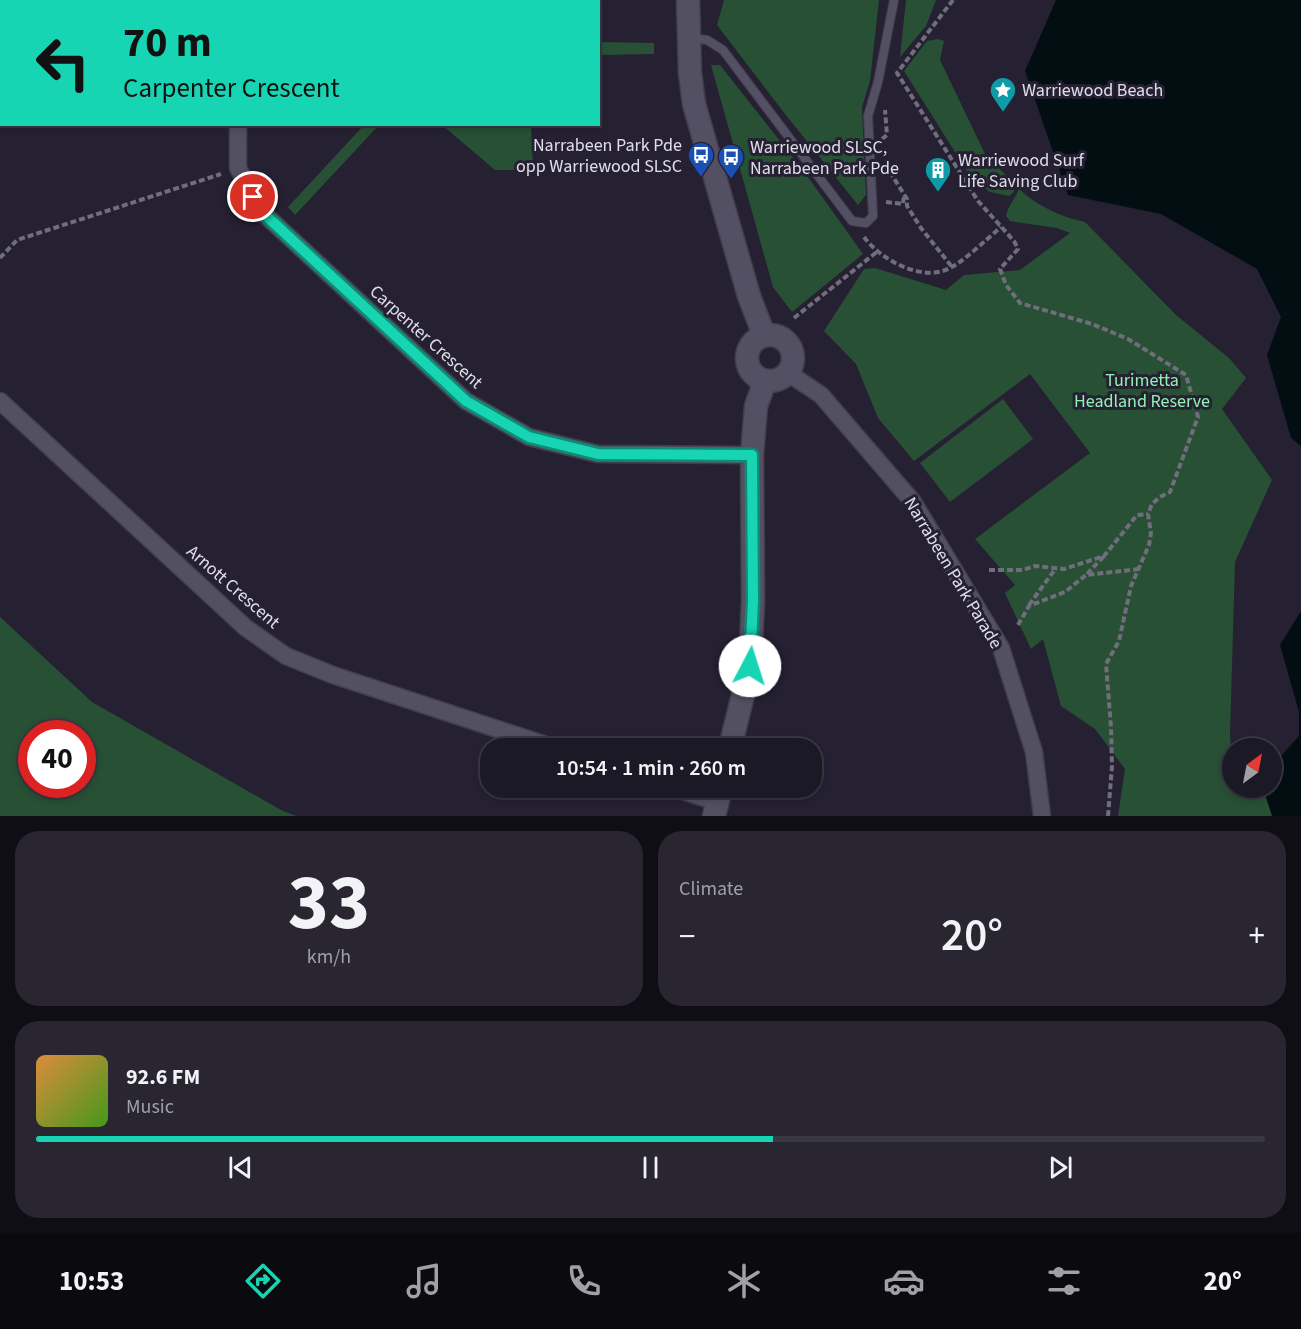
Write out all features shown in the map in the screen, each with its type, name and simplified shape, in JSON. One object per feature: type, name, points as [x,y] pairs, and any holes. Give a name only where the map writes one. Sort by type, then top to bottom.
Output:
[{"type":"street","points":[[688,0],[690,73],[694,104],[749,296],[764,335]]},
{"type":"street","name":"Carpenter Crescent","points":[[238,126],[238,168],[261,211],[466,401],[529,437],[598,454],[752,455]]},
{"type":"street","points":[[764,335],[779,336],[790,346],[794,360],[788,373],[778,380],[765,381],[752,373],[747,358],[752,344],[764,335]]},
{"type":"street","name":"Narrabeen Park Parade","points":[[788,373],[821,395],[913,502],[1001,648],[1034,752],[1042,816]]},
{"type":"street","points":[[732,738],[750,666],[752,455],[756,406],[765,381]]},
{"type":"street","name":"Arnott Crescent","points":[[0,401],[246,628],[286,656],[333,675],[525,738]]},
{"type":"lane","points":[[688,37],[707,40],[723,50],[852,221],[866,224],[873,216],[868,116],[878,82],[894,0]]},
{"type":"path","points":[[953,0],[897,73],[978,201],[1009,234],[1018,249],[1000,269],[1006,285],[1020,303],[1092,324],[1128,339],[1186,375],[1198,417],[1170,492],[1152,504],[1148,514],[1149,545],[1131,586],[1119,640],[1106,664],[1112,766],[1108,816]]},
{"type":"path","points":[[0,258],[17,240],[205,179]]},
{"type":"path","points":[[873,201],[903,204],[903,193],[907,199],[907,206],[921,228],[952,267]]},
{"type":"path","points":[[852,221],[870,246],[900,267],[930,273],[949,269],[1001,227]]},
{"type":"path","points":[[794,318],[878,251]]},
{"type":"path","points":[[1029,606],[1065,592],[1104,556],[1137,515],[1148,514]]},
{"type":"path","points":[[989,570],[1023,570],[1035,566],[1064,569],[1104,556]]},
{"type":"path","points":[[1018,625],[1056,568]]},
{"type":"path","points":[[1086,575],[1139,569]]},
{"type":"green space","points":[[724,0],[879,0],[870,81],[862,107],[866,195],[858,205],[717,25]]},
{"type":"green space","points":[[906,0],[936,0],[926,26],[900,57]]},
{"type":"green space","points":[[938,39],[944,41],[940,60],[986,156],[1014,183],[1014,192],[1009,196],[990,192],[972,179],[904,71],[927,41]]},
{"type":"green space","points":[[600,42],[654,43],[654,54],[600,55]]},
{"type":"green space","points":[[711,65],[720,65],[803,170],[863,254],[792,312],[773,287]]},
{"type":"green space","points":[[363,126],[378,126],[295,215],[288,207]]},
{"type":"green space","points":[[443,126],[531,126],[533,170],[495,170]]},
{"type":"green space","name":"Turimetta Headland Reserve","points":[[1019,189],[1050,210],[1085,222],[1176,315],[1229,358],[1246,378],[1222,409],[1272,480],[1235,562],[1230,738],[1222,738],[1222,798],[1271,798],[1274,816],[1118,816],[1125,769],[1095,729],[1061,706],[1043,639],[1031,649],[1005,593],[1015,585],[975,539],[1090,453],[1030,374],[914,461],[878,418],[856,364],[824,331],[864,269],[875,268],[946,290],[964,275],[1020,270],[1070,233],[1057,228],[1010,221],[1006,216]]},
{"type":"green space","points":[[1003,399],[1033,439],[950,502],[920,463]]},
{"type":"green space","points":[[0,617],[92,702],[281,810],[296,816],[0,816]]},
{"type":"shaded area","points":[[1056,0],[1301,0],[1301,446],[1291,438],[1267,355],[1281,317],[1257,269],[1161,214],[1068,195],[1025,71]]},
{"type":"shaded area","points":[[1301,611],[1301,816],[1272,816],[1266,798],[1282,798],[1282,755],[1299,736],[1299,712],[1280,645]]},
{"type":"place","name":"Warriewood Beach","points":[[1003,113]]},
{"type":"place","name":"Narrabeen Park Pde opp Warriewood SLSC","points":[[701,178]]},
{"type":"place","name":"Warriewood SLSC, Narrabeen Park Pde","points":[[731,180]]},
{"type":"place","name":"Warriewood Surf Life Saving Club","points":[[938,193]]},
{"type":"route","points":[[253,197],[261,211],[466,401],[529,437],[598,454],[752,455],[753,601],[750,666]]}]
